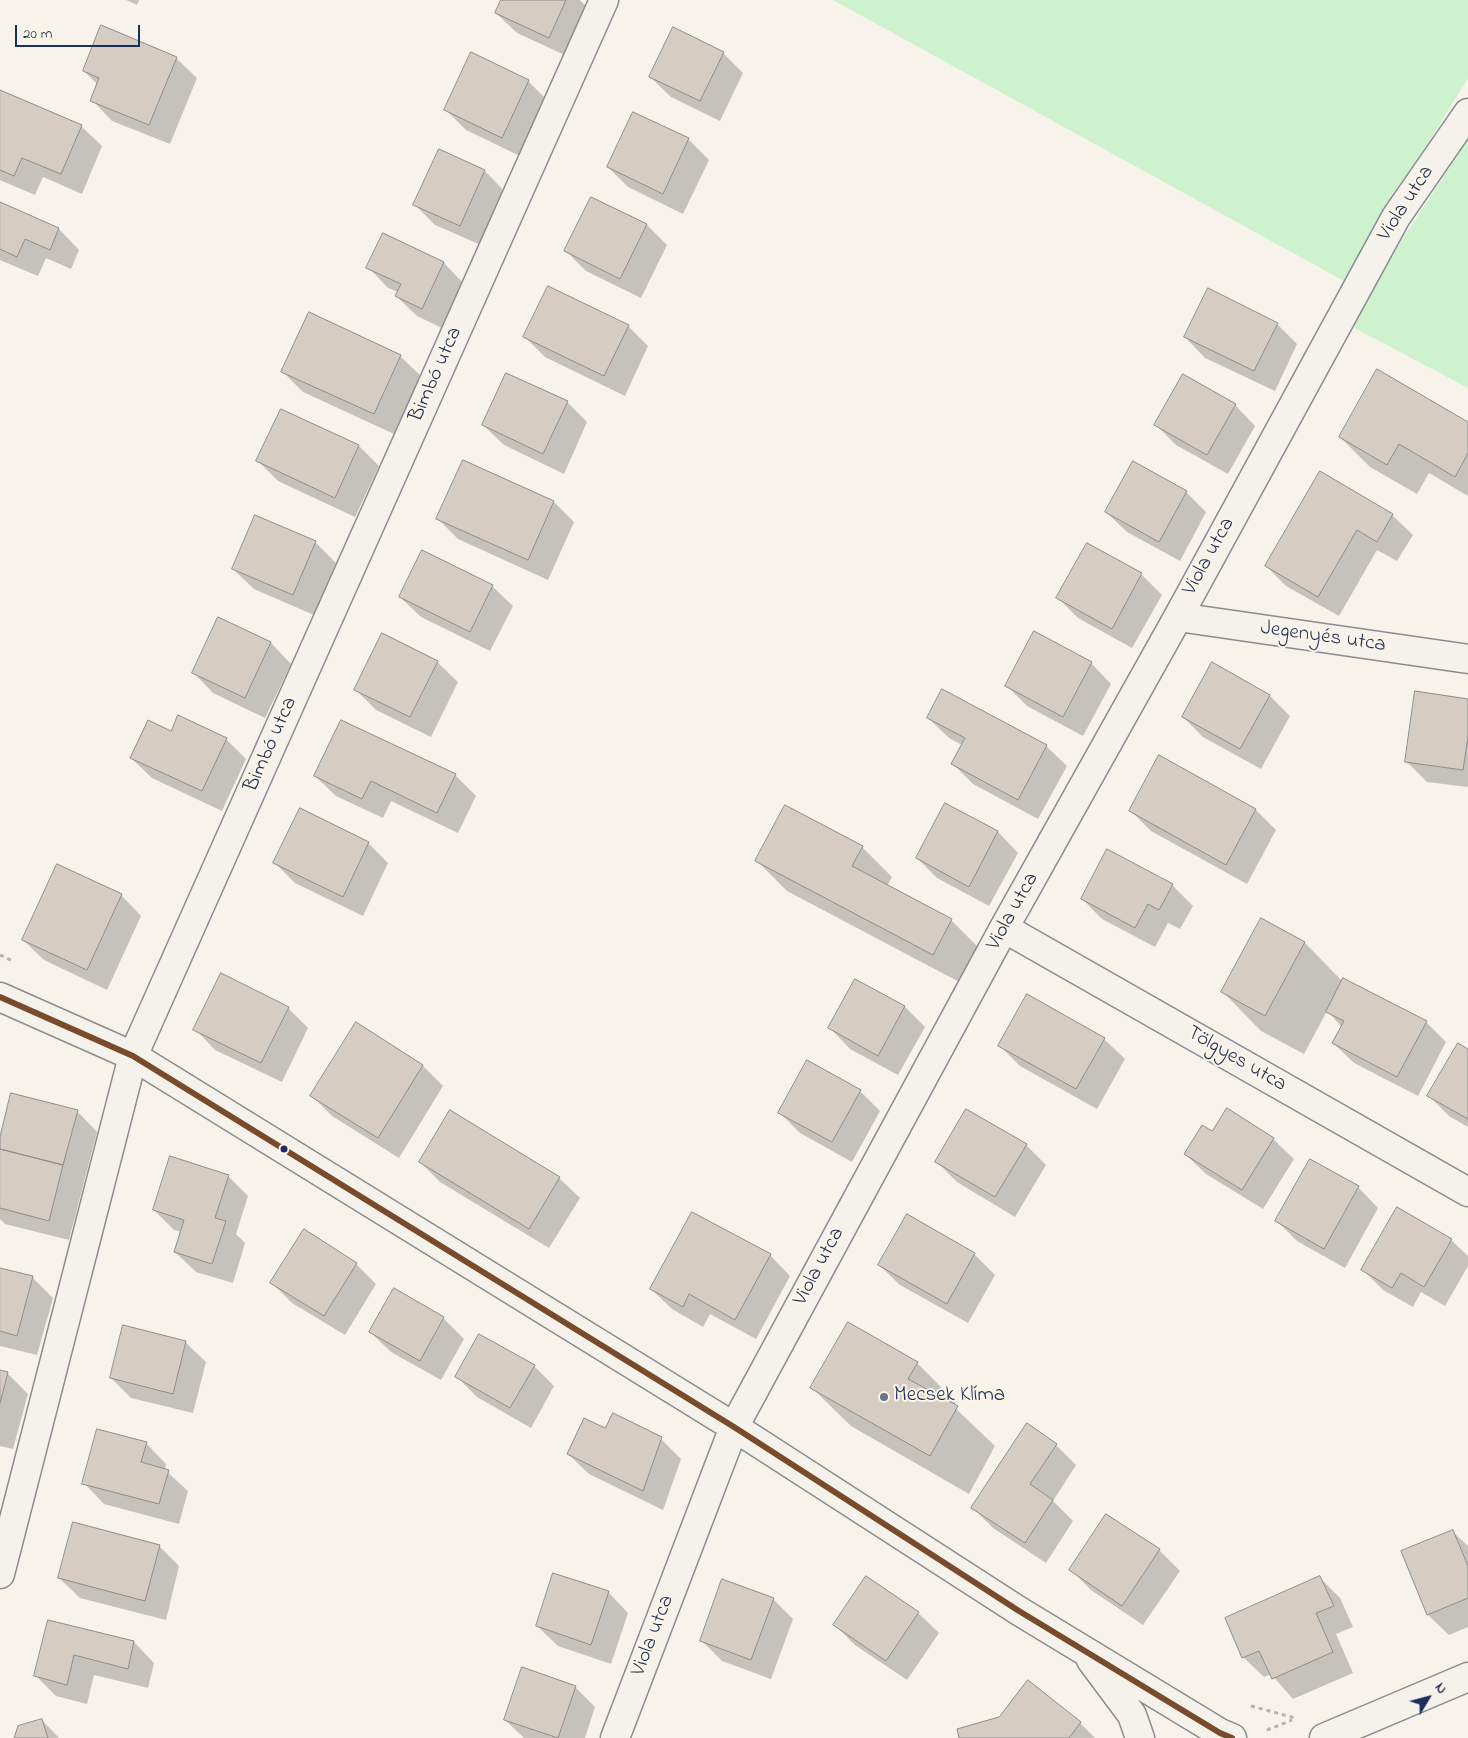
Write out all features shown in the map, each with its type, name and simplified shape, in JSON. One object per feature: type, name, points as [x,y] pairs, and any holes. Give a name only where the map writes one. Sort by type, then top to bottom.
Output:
[{"type":"street","name":"Bimbó utca","points":[[0,1574],[133,1056],[604,0]]},
{"type":"street","name":"Viola utca","points":[[615,1738],[734,1427],[1004,928],[1178,617],[1396,217],[1468,113]]},
{"type":"street","name":"Jegenyés utca","points":[[1178,617],[1468,659]]},
{"type":"street","name":"Tölgyes utca","points":[[1004,928],[1468,1192]]},
{"type":"street","points":[[0,997],[133,1056],[734,1427],[1019,1611],[1220,1734],[1232,1738]]},
{"type":"street","points":[[1083,1649],[1132,1715],[1140,1738]]},
{"type":"street","points":[[1324,1738],[1468,1677]]},
{"type":"green space","points":[[833,0],[1468,0],[1468,78],[1344,281]]},
{"type":"green space","points":[[1468,140],[1468,388],[1351,326],[1405,235]]},
{"type":"building","points":[[501,0],[566,0],[549,38],[495,13]]},
{"type":"building","points":[[101,25],[177,57],[149,125],[90,101],[99,78],[83,71]]},
{"type":"building","points":[[673,27],[724,52],[700,101],[649,77]]},
{"type":"building","points":[[471,52],[529,80],[502,138],[444,110]]},
{"type":"building","points":[[0,90],[82,125],[61,174],[22,158],[14,176],[0,170]]},
{"type":"building","points":[[633,112],[689,138],[663,194],[607,167]]},
{"type":"building","points":[[439,149],[485,170],[460,226],[413,205]]},
{"type":"building","points":[[591,197],[647,224],[620,279],[564,251]]},
{"type":"building","points":[[0,202],[59,228],[50,250],[25,239],[17,257],[0,249]]},
{"type":"building","points":[[383,233],[444,262],[422,309],[395,296],[401,284],[366,268]]},
{"type":"building","points":[[548,286],[629,325],[604,376],[523,337]]},
{"type":"building","points":[[1208,288],[1278,323],[1254,371],[1184,337]]},
{"type":"building","points":[[309,312],[401,355],[374,414],[281,372]]},
{"type":"building","points":[[1377,369],[1468,422],[1468,453],[1455,477],[1399,444],[1387,465],[1339,437]]},
{"type":"building","points":[[506,373],[568,401],[543,454],[482,425]]},
{"type":"building","points":[[1183,374],[1236,404],[1207,455],[1154,425]]},
{"type":"building","points":[[281,409],[359,445],[335,498],[256,461]]},
{"type":"building","points":[[463,460],[554,501],[528,560],[436,519]]},
{"type":"building","points":[[1133,461],[1187,491],[1159,542],[1105,512]]},
{"type":"building","points":[[1320,471],[1393,514],[1377,542],[1357,530],[1318,597],[1265,566]]},
{"type":"building","points":[[255,515],[316,541],[293,595],[232,569]]},
{"type":"building","points":[[1087,543],[1142,573],[1112,629],[1056,598]]},
{"type":"building","points":[[422,550],[493,585],[470,632],[399,597]]},
{"type":"building","points":[[218,617],[271,642],[245,698],[192,673]]},
{"type":"building","points":[[1034,631],[1092,662],[1063,717],[1005,686]]},
{"type":"building","points":[[382,633],[438,661],[410,717],[354,690]]},
{"type":"building","points":[[1212,662],[1270,695],[1240,749],[1182,717]]},
{"type":"building","points":[[942,689],[1047,745],[1018,800],[951,764],[965,738],[927,718]]},
{"type":"building","points":[[1415,691],[1468,699],[1468,737],[1463,770],[1405,762]]},
{"type":"building","points":[[178,715],[227,738],[202,791],[130,758],[148,720],[171,731]]},
{"type":"building","points":[[341,720],[456,774],[437,813],[371,781],[362,799],[314,776]]},
{"type":"building","points":[[1159,755],[1256,809],[1226,865],[1129,811]]},
{"type":"building","points":[[945,803],[998,831],[969,887],[916,858]]},
{"type":"building","points":[[785,805],[863,846],[852,866],[952,919],[933,955],[755,861]]},
{"type":"building","points":[[300,808],[369,842],[343,897],[273,863]]},
{"type":"building","points":[[1107,849],[1173,884],[1159,910],[1148,904],[1135,928],[1081,899]]},
{"type":"building","points":[[57,864],[122,894],[87,970],[22,940]]},
{"type":"building","points":[[1261,918],[1305,942],[1265,1016],[1221,992]]},
{"type":"building","points":[[221,973],[289,1007],[261,1063],[193,1030]]},
{"type":"building","points":[[1343,978],[1427,1021],[1397,1077],[1332,1043],[1344,1021],[1326,1012]]},
{"type":"building","points":[[855,979],[905,1006],[878,1056],[828,1028]]},
{"type":"building","points":[[1027,994],[1105,1038],[1076,1089],[998,1046]]},
{"type":"building","points":[[356,1022],[423,1065],[378,1138],[310,1096]]},
{"type":"building","points":[[1458,1043],[1468,1049],[1468,1119],[1427,1096]]},
{"type":"building","points":[[807,1060],[861,1090],[832,1142],[778,1113]]},
{"type":"building","points":[[11,1093],[78,1110],[63,1165],[0,1149],[0,1137]]},
{"type":"building","points":[[1227,1108],[1274,1138],[1242,1190],[1184,1154],[1202,1125],[1212,1131]]},
{"type":"building","points":[[966,1109],[1027,1144],[995,1197],[935,1162]]},
{"type":"building","points":[[450,1110],[560,1177],[529,1229],[419,1162]]},
{"type":"building","points":[[0,1149],[63,1165],[49,1221],[0,1208]]},
{"type":"building","points":[[170,1156],[229,1175],[215,1218],[226,1221],[212,1264],[174,1252],[184,1220],[153,1210]]},
{"type":"building","points":[[1310,1159],[1359,1186],[1324,1249],[1275,1221]]},
{"type":"building","points":[[1397,1207],[1452,1239],[1424,1287],[1401,1273],[1392,1288],[1361,1270]]},
{"type":"building","points":[[692,1212],[771,1254],[735,1320],[689,1294],[683,1307],[650,1289]]},
{"type":"building","points":[[907,1214],[975,1253],[947,1304],[878,1265]]},
{"type":"building","points":[[304,1229],[357,1263],[324,1316],[270,1283]]},
{"type":"building","points":[[0,1268],[33,1276],[17,1336],[0,1331]]},
{"type":"building","points":[[394,1288],[444,1317],[420,1361],[369,1332]]},
{"type":"building","name":"Mecsek Klíma","points":[[848,1322],[918,1362],[908,1379],[958,1406],[930,1456],[810,1388]]},
{"type":"building","points":[[123,1325],[186,1341],[173,1394],[110,1378]]},
{"type":"building","points":[[479,1334],[535,1365],[510,1408],[455,1377]]},
{"type":"building","points":[[0,1370],[8,1372],[0,1403]]},
{"type":"building","points":[[613,1413],[662,1437],[643,1491],[567,1454],[584,1418],[605,1428]]},
{"type":"building","points":[[1027,1423],[1057,1444],[1030,1484],[1053,1500],[1025,1543],[971,1508]]},
{"type":"building","points":[[97,1429],[147,1442],[141,1462],[169,1470],[159,1504],[82,1484]]},
{"type":"building","points":[[1106,1514],[1160,1549],[1122,1606],[1069,1570]]},
{"type":"building","points":[[73,1522],[160,1545],[145,1601],[58,1578]]},
{"type":"building","points":[[1453,1530],[1468,1566],[1468,1598],[1427,1615],[1401,1551]]},
{"type":"building","points":[[553,1573],[609,1591],[591,1645],[536,1626]]},
{"type":"building","points":[[866,1576],[919,1612],[886,1661],[833,1625]]},
{"type":"building","points":[[1320,1576],[1334,1606],[1316,1613],[1333,1652],[1272,1679],[1259,1651],[1242,1658],[1225,1618]]},
{"type":"building","points":[[722,1579],[774,1598],[751,1660],[700,1641]]},
{"type":"building","points":[[48,1620],[134,1641],[128,1669],[74,1655],[67,1685],[34,1676]]},
{"type":"building","points":[[522,1667],[576,1686],[558,1738],[504,1720]]},
{"type":"building","points":[[1028,1680],[1081,1722],[1069,1738],[959,1738],[957,1729],[999,1717]]},
{"type":"building","points":[[42,1719],[48,1738],[14,1738],[18,1726]]},
{"type":"transit line","points":[[0,997],[133,1056],[734,1427],[1019,1611],[1220,1733],[1232,1738]]},
{"type":"place","name":"Mecsek Klíma","points":[[884,1397]]}]
